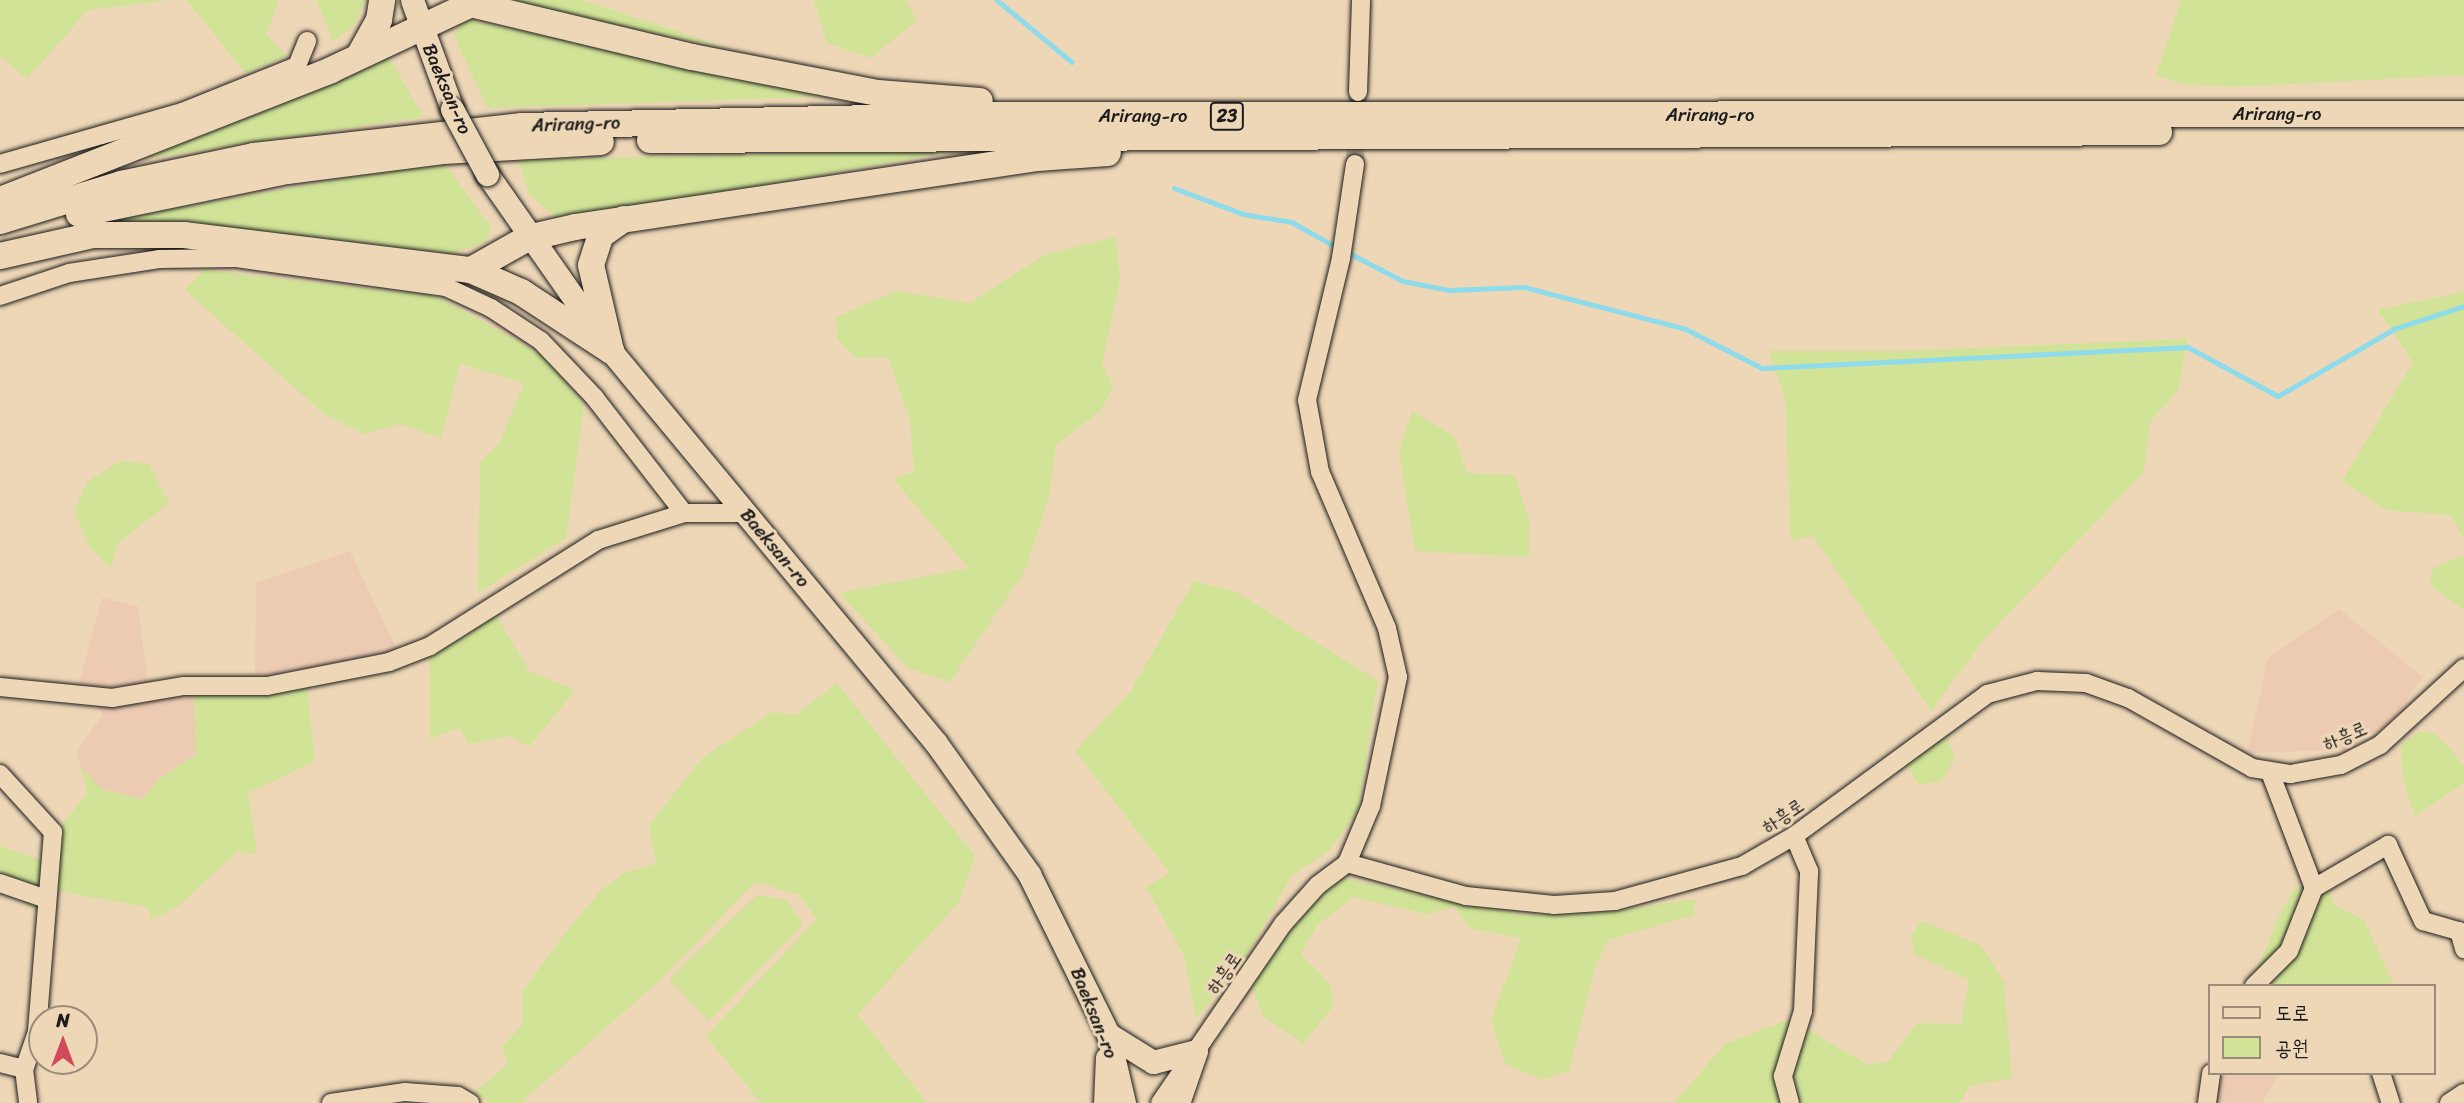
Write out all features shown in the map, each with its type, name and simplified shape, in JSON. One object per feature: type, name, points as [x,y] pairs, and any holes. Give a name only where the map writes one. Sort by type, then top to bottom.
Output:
[{"type":"highway","points":[[359,56],[379,20],[382,0]]},
{"type":"highway","points":[[0,200],[359,56],[468,2],[692,57],[878,93],[1001,103],[1020,116]]},
{"type":"highway","name":"Arirang-ro","points":[[0,221],[121,184],[254,156],[437,132],[1020,116],[2464,114]]},
{"type":"highway","name":"Arirang-ro","points":[[0,237],[134,201],[287,171],[443,151],[620,141],[1200,136],[2464,132]]},
{"type":"highway","points":[[471,270],[528,238],[624,219],[1038,158],[1182,148],[1200,136]]},
{"type":"highway","points":[[611,351],[591,264],[601,235],[624,219]]},
{"type":"highway","points":[[0,256],[93,235],[184,235],[471,270],[521,292],[611,351]]},
{"type":"main road","name":"Baeksan-ro","points":[[412,0],[452,108],[487,174],[528,238],[611,351],[936,743],[1021,863],[1108,1034],[1124,1103]]},
{"type":"main road","points":[[1105,1103],[1108,1034],[1153,1062],[1196,1051]]},
{"type":"main road","points":[[1178,1103],[1196,1051]]},
{"type":"street","points":[[1358,92],[1361,0]]},
{"type":"street","points":[[0,164],[182,112],[246,87],[297,66],[307,41]]},
{"type":"street","points":[[1347,863],[1371,806],[1398,677],[1387,628],[1320,472],[1307,400],[1340,258],[1355,164]]},
{"type":"street","points":[[0,296],[69,273],[159,259],[236,258],[446,287],[491,308],[541,341],[595,398],[684,513]]},
{"type":"street","points":[[0,687],[112,698],[184,687],[267,686],[389,662],[430,646],[598,540],[684,513],[746,513]]},
{"type":"street","name":"하흥로","points":[[1160,1103],[1283,924],[1318,885],[1347,863],[1466,896],[1554,905],[1615,901],[1742,866],[1794,835],[1987,694],[2037,681],[2086,683],[2128,698],[2252,768],[2291,774],[2341,765],[2380,745],[2464,668]]},
{"type":"street","points":[[2270,772],[2314,888]]},
{"type":"street","points":[[0,774],[53,832],[37,1032],[24,1069],[28,1103]]},
{"type":"street","points":[[1790,1103],[1783,1076],[1803,1011],[1808,871],[1794,835]]},
{"type":"street","points":[[2256,984],[2289,951],[2314,888],[2388,845],[2423,921],[2459,931],[2464,949]]},
{"type":"street","points":[[0,883],[46,899]]},
{"type":"street","points":[[0,1063],[24,1069]]},
{"type":"street","points":[[2207,1103],[2211,1075]]},
{"type":"street","points":[[2382,1075],[2391,1103]]},
{"type":"street","points":[[331,1103],[405,1093],[458,1096],[470,1103]]},
{"type":"street","points":[[2449,1103],[2464,1093]]},
{"type":"shaded area","points":[[350,551],[397,650],[255,679],[256,583]]},
{"type":"shaded area","points":[[102,598],[138,606],[148,685],[194,692],[196,754],[159,779],[143,799],[101,789],[80,766],[77,751],[103,714],[79,684]]},
{"type":"shaded area","points":[[2339,609],[2423,677],[2391,722],[2344,750],[2247,753],[2268,658]]},
{"type":"shaded area","points":[[2217,1075],[2278,1075],[2262,1103],[2212,1103]]},
{"type":"green space","points":[[0,0],[170,0],[88,10],[27,79],[0,55]]},
{"type":"green space","points":[[187,0],[279,0],[266,35],[287,56],[245,73]]},
{"type":"green space","points":[[316,0],[366,0],[353,27],[333,41]]},
{"type":"green space","points":[[498,0],[582,0],[730,49]]},
{"type":"green space","points":[[814,0],[905,0],[917,20],[871,58],[827,43]]},
{"type":"green space","points":[[2181,0],[2464,0],[2464,75],[2234,87],[2184,84],[2156,76]]},
{"type":"green space","points":[[465,19],[843,96],[488,108],[453,35]]},
{"type":"green space","points":[[385,51],[424,117],[122,162]]},
{"type":"green space","points":[[968,149],[560,220],[530,196],[518,160]]},
{"type":"green space","points":[[443,161],[490,226],[487,242],[450,254],[314,237],[97,222]]},
{"type":"green space","points":[[1116,237],[1120,280],[1102,364],[1113,387],[1101,410],[1056,445],[1049,496],[1026,569],[950,682],[908,668],[839,593],[969,568],[893,479],[914,472],[910,420],[888,357],[856,358],[837,339],[836,317],[896,291],[970,303],[1044,255]]},
{"type":"green space","points":[[204,270],[436,296],[543,355],[584,404],[566,538],[478,593],[480,462],[499,443],[524,383],[460,364],[441,438],[399,424],[364,434],[323,413],[185,290]]},
{"type":"green space","points":[[2464,292],[2464,539],[2451,515],[2386,510],[2342,481],[2413,362],[2378,310]]},
{"type":"green space","points":[[2187,339],[2179,389],[2150,422],[2144,472],[1985,638],[1931,711],[1813,536],[1791,540],[1785,398],[1769,351],[1903,351]]},
{"type":"green space","points":[[1412,411],[1454,436],[1467,473],[1514,475],[1529,518],[1529,557],[1415,551],[1399,451]]},
{"type":"green space","points":[[120,461],[149,464],[169,503],[118,543],[111,569],[90,548],[74,511],[87,482]]},
{"type":"green space","points":[[2464,555],[2464,610],[2430,585],[2433,568]]},
{"type":"green space","points":[[1194,581],[1236,592],[1378,681],[1358,810],[1330,850],[1292,875],[1247,955],[1196,1019],[1184,956],[1146,887],[1170,873],[1075,751],[1130,692]]},
{"type":"green space","points":[[496,615],[529,671],[575,690],[529,747],[510,736],[468,744],[460,727],[430,739],[430,657]]},
{"type":"green space","points":[[837,683],[975,856],[959,902],[858,1014],[927,1103],[761,1103],[706,1036],[817,919],[799,895],[755,882],[662,978],[521,1103],[489,1103],[475,1092],[508,1064],[502,1047],[522,1025],[522,992],[566,932],[601,890],[626,872],[656,864],[649,825],[703,757],[773,712],[796,715]]},
{"type":"green space","points":[[307,687],[315,761],[248,793],[257,853],[241,853],[237,840],[239,850],[177,907],[152,919],[147,907],[58,891],[36,910],[0,886],[0,846],[43,861],[61,848],[60,827],[88,793],[80,766],[101,789],[143,799],[159,779],[196,754],[194,692]]},
{"type":"green space","points":[[2420,731],[2436,734],[2449,747],[2464,767],[2464,783],[2415,816],[2402,775],[2401,745]]},
{"type":"green space","points":[[1946,734],[1955,758],[1941,782],[1918,784],[1907,765]]},
{"type":"green space","points":[[1336,877],[1523,915],[1607,912],[1695,899],[1694,915],[1608,940],[1595,968],[1569,1070],[1543,1080],[1505,1064],[1491,1020],[1521,938],[1469,928],[1455,907],[1425,914],[1354,897],[1317,925],[1301,954],[1331,985],[1333,1006],[1303,1044],[1263,1016],[1252,986],[1290,927]]},
{"type":"green space","points":[[2317,879],[2330,891],[2334,905],[2364,920],[2393,984],[2261,984],[2257,971],[2276,922],[2294,889]]},
{"type":"green space","points":[[757,895],[786,900],[803,924],[709,1021],[669,979]]},
{"type":"green space","points":[[1922,921],[1982,946],[2004,982],[2012,1078],[1970,1086],[1959,1103],[1674,1103],[1725,1044],[1790,1019],[1868,1065],[1888,1061],[1917,1023],[1961,1024],[1969,980],[1914,954],[1911,935]]},
{"type":"waterway","points":[[997,0],[1072,62]]},
{"type":"waterway","points":[[1174,188],[1243,214],[1292,222],[1331,244]]},
{"type":"waterway","points":[[1353,255],[1403,281],[1449,290],[1524,287],[1686,329],[1762,368],[2188,347],[2278,396],[2394,329],[2464,306]]},
{"type":"tunnel","points":[[1355,164],[1358,92]]}]
